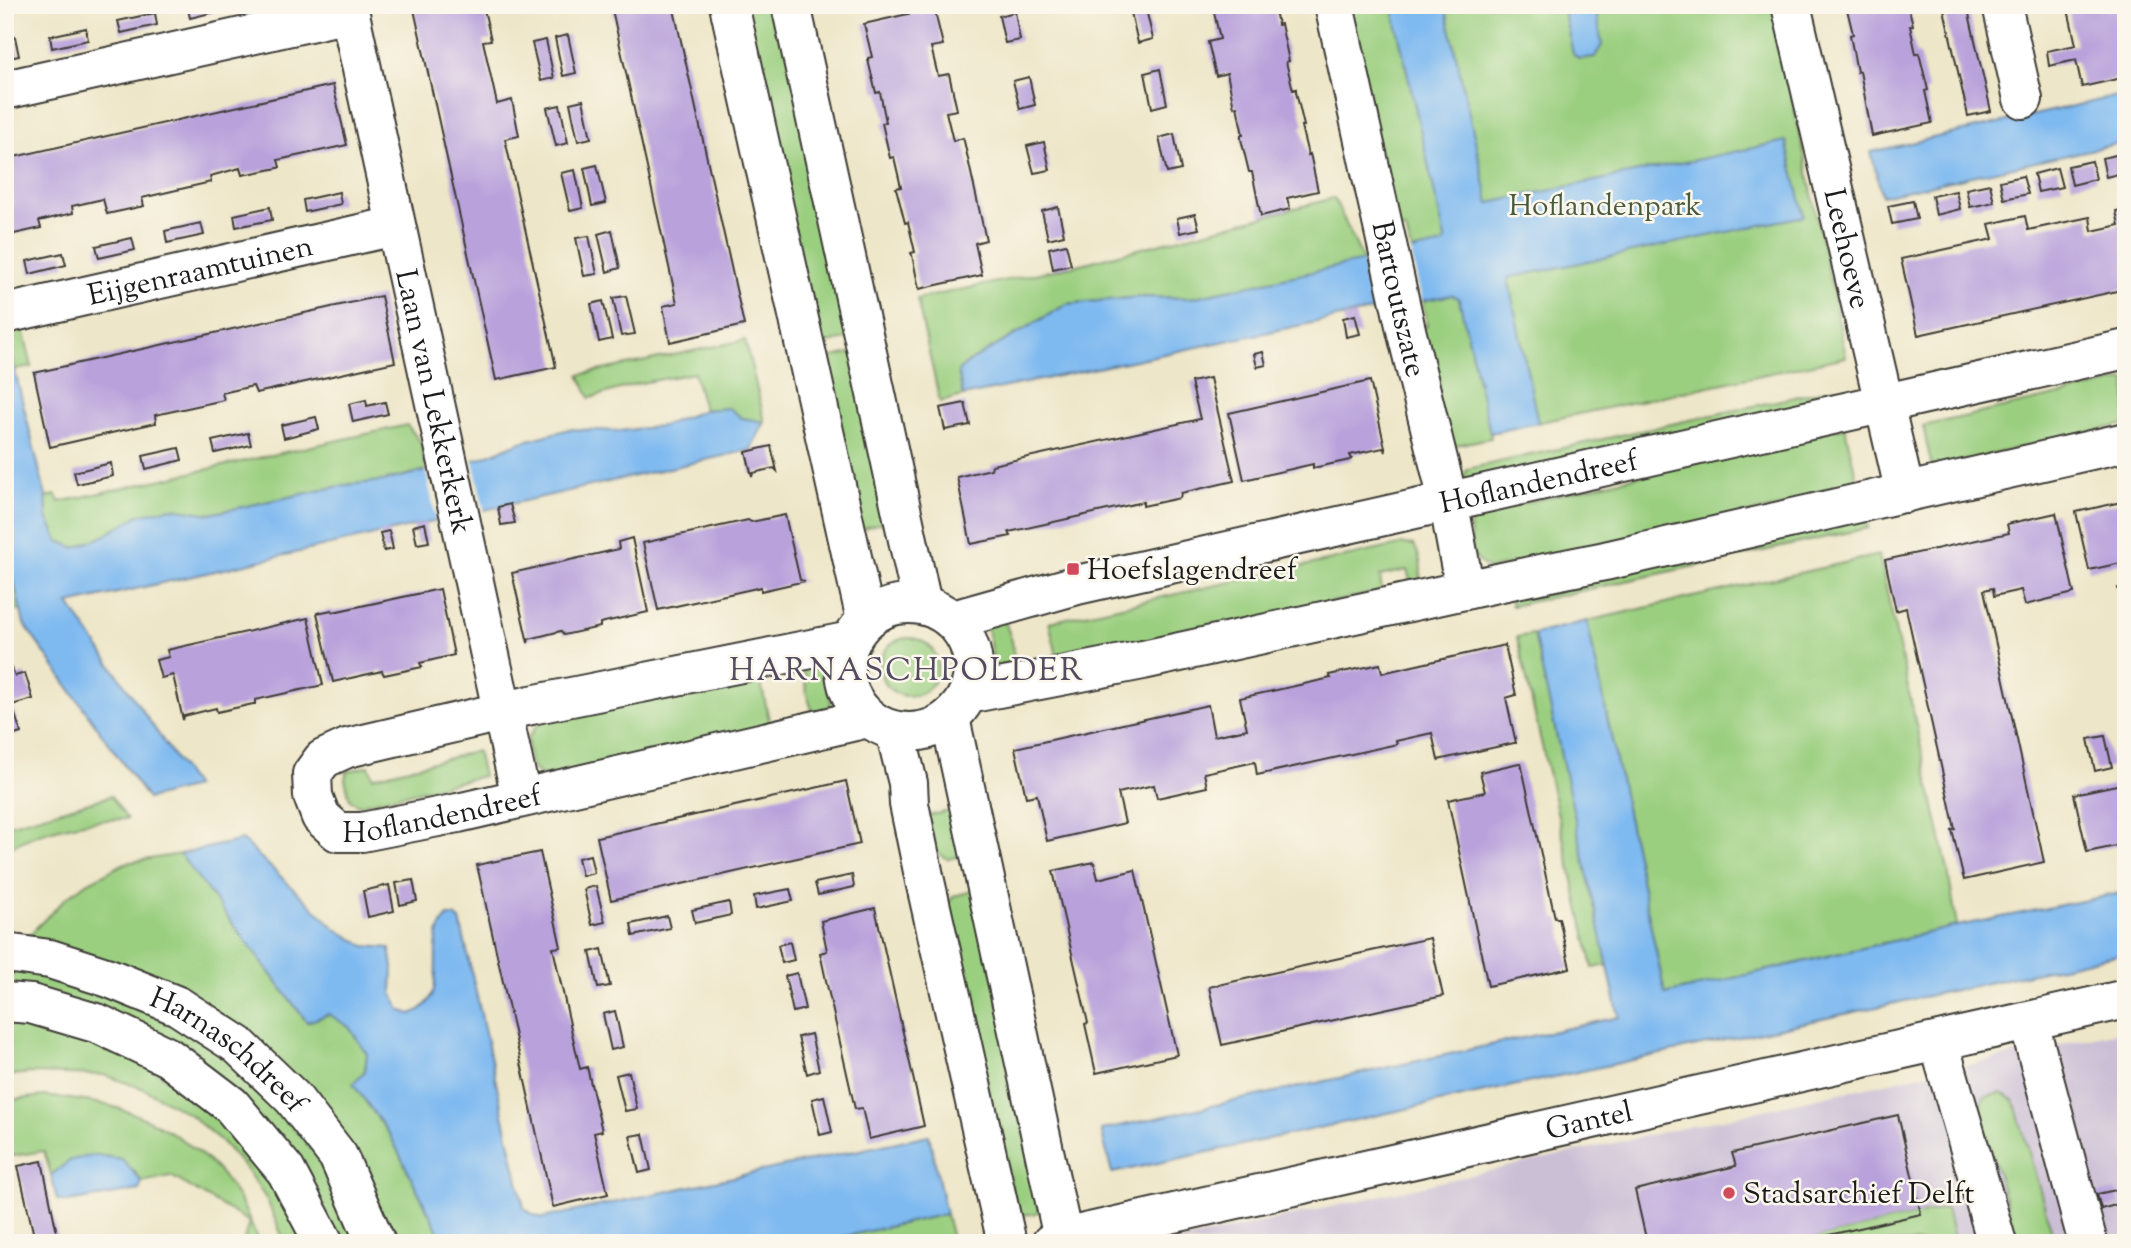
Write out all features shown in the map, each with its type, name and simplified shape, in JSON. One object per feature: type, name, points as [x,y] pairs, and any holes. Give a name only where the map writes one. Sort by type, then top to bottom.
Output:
[{"type":"street","points":[[729,5],[858,630]]},
{"type":"street","points":[[791,5],[938,612]]},
{"type":"street","name":"Bartoutszate","points":[[1334,5],[1406,330],[1448,500],[1465,590]]},
{"type":"street","name":"Leehoeve","points":[[1791,5],[1905,493]]},
{"type":"street","points":[[2002,5],[2023,99]]},
{"type":"street","points":[[5,90],[348,9]]},
{"type":"street","name":"Laan van Lekkerkerk","points":[[348,9],[521,797]]},
{"type":"street","name":"Eijgenraamtuinen","points":[[5,314],[395,226]]},
{"type":"street","name":"Hoflandendreef","points":[[938,612],[1077,585],[2126,349]]},
{"type":"street","points":[[959,706],[1143,660],[1619,558],[2126,442]]},
{"type":"street","points":[[898,604],[938,612],[963,632],[971,646],[973,678],[959,706],[942,724],[924,731],[904,733],[882,724],[859,708],[851,696],[847,682],[846,654],[858,630],[876,612],[898,604]]},
{"type":"street","name":"Hoflandendreef","points":[[858,630],[347,748],[323,759],[313,774],[313,796],[321,817],[338,832],[362,832],[882,724]]},
{"type":"street","points":[[959,706],[1057,1241]]},
{"type":"street","points":[[882,724],[908,783],[909,804],[925,881],[1007,1243]]},
{"type":"street","name":"Harnaschdreef","points":[[5,953],[50,959],[109,978],[178,1006],[238,1045],[293,1098],[338,1156],[376,1243]]},
{"type":"street","name":"Gantel","points":[[1057,1241],[2126,999]]},
{"type":"street","name":"Harnaschdreef","points":[[5,1002],[31,1004],[99,1024],[168,1057],[231,1105],[286,1171],[324,1243]]},
{"type":"street","points":[[2029,1023],[2088,1243]]},
{"type":"street","points":[[1939,1042],[1997,1243]]},
{"type":"shaded area","points":[[2126,1030],[2126,1243],[1171,1243],[1573,1152]]},
{"type":"green space","points":[[740,5],[781,5],[855,337],[815,346]]},
{"type":"green space","name":"Hoflandenpark","points":[[1347,5],[1776,5],[1791,92],[1846,357],[1490,433],[1491,438],[1446,447],[1418,327],[1427,326],[1425,313],[1406,229],[1397,230]]},
{"type":"green space","points":[[1334,198],[1364,262],[1190,298],[1140,297],[1067,304],[970,361],[958,371],[963,396],[940,402],[917,299],[1077,265]]},
{"type":"green space","points":[[23,329],[32,367],[14,370],[8,344],[5,343],[5,332]]},
{"type":"green space","points":[[745,340],[765,422],[742,418],[729,408],[704,410],[694,373],[636,384],[590,398],[579,375]]},
{"type":"green space","points":[[859,351],[888,521],[857,530],[819,360]]},
{"type":"green space","points":[[2126,380],[2126,424],[1932,468],[1923,426]]},
{"type":"green space","points":[[1835,388],[1840,404],[1468,481],[1464,477],[1467,469]]},
{"type":"green space","points":[[407,425],[420,441],[427,470],[210,514],[172,508],[139,515],[104,536],[75,548],[58,541],[47,517],[46,497],[56,495],[59,502]]},
{"type":"green space","points":[[1845,427],[1859,490],[1490,569],[1477,560],[1472,550],[1470,522],[1477,514]]},
{"type":"green space","points":[[1864,510],[1868,528],[1512,606],[1509,589]]},
{"type":"green space","points":[[5,543],[21,610],[5,613]]},
{"type":"green space","points":[[1404,544],[1414,545],[1420,563],[1419,581],[1411,584],[1407,570],[1380,576],[1382,591],[1092,656],[1082,650],[1057,656],[1049,622]]},
{"type":"green space","points":[[1879,555],[1948,871],[1957,926],[1665,994],[1587,621]]},
{"type":"green space","points":[[1003,616],[1012,641],[1015,668],[995,670],[986,623]]},
{"type":"green space","points":[[1534,634],[1608,965],[1593,968],[1517,637]]},
{"type":"green space","points":[[909,638],[925,643],[933,651],[938,667],[933,683],[925,691],[909,696],[893,691],[885,683],[880,667],[885,651],[893,643]]},
{"type":"green space","points":[[822,666],[834,714],[816,721],[807,695],[803,667]]},
{"type":"green space","points":[[759,674],[772,733],[546,777],[536,772],[530,762],[528,738],[545,719]]},
{"type":"green space","points":[[477,751],[483,776],[359,805],[350,800],[345,779],[347,771],[369,766],[373,777]]},
{"type":"green space","points":[[111,796],[127,819],[63,827],[16,844],[5,852],[5,826]]},
{"type":"green space","points":[[958,809],[966,855],[948,859],[934,851],[927,816]]},
{"type":"green space","points":[[180,854],[307,1022],[329,1014],[349,1027],[367,1054],[365,1071],[354,1085],[390,1135],[444,1243],[395,1243],[389,1230],[254,1047],[23,941],[66,898],[85,884],[125,863]]},
{"type":"green space","points":[[976,890],[1040,1211],[1034,1214],[1018,1215],[945,906],[954,896]]},
{"type":"green space","points":[[5,967],[53,974],[142,1006],[218,1052],[258,1086],[313,1150],[362,1243],[339,1243],[265,1125],[5,990]]},
{"type":"green space","points":[[5,1018],[91,1039],[158,1072],[222,1119],[262,1165],[307,1243],[285,1243],[267,1200],[246,1169],[222,1142],[189,1114],[144,1089],[104,1075],[30,1073],[5,1076]]},
{"type":"green space","points":[[2001,1093],[2014,1100],[2055,1243],[2018,1243],[1979,1109],[1984,1097]]},
{"type":"green space","points":[[43,1096],[88,1101],[121,1109],[177,1137],[194,1149],[224,1178],[243,1206],[259,1243],[243,1243],[249,1222],[171,1176],[142,1182],[134,1171],[71,1160],[51,1175],[44,1151],[5,1157],[5,1101]]},
{"type":"green space","points":[[1947,1208],[1955,1243],[1794,1243]]},
{"type":"green space","points":[[946,1214],[953,1243],[815,1243]]},
{"type":"water","points":[[1392,5],[1445,5],[1489,203],[1786,141],[1804,216],[1508,278],[1538,423],[1490,433],[1459,299],[1452,295],[963,396],[958,371],[1067,304],[1140,297],[1190,298],[1444,244]]},
{"type":"water","points":[[1562,5],[1595,5],[1602,45],[1595,57],[1579,59],[1573,54]]},
{"type":"water","points":[[2126,94],[2126,142],[1882,196],[1871,152]]},
{"type":"water","points":[[5,343],[8,343],[46,497],[47,517],[58,541],[75,548],[104,536],[139,515],[172,508],[210,514],[345,485],[383,481],[481,458],[521,442],[569,429],[620,431],[662,426],[704,410],[729,408],[742,418],[765,422],[750,450],[69,604],[195,787],[148,799],[24,624],[5,543]]},
{"type":"water","points":[[1587,621],[1665,994],[1957,926],[2126,892],[2126,953],[1112,1173],[1101,1130],[1619,1017],[1534,634]]},
{"type":"water","points":[[242,840],[336,929],[365,946],[390,948],[393,967],[392,993],[400,1010],[411,1014],[424,1006],[432,996],[440,928],[448,916],[455,916],[460,920],[524,1208],[534,1215],[543,1218],[929,1135],[946,1214],[815,1243],[444,1243],[390,1135],[353,1084],[365,1071],[367,1054],[349,1027],[329,1014],[307,1022],[180,854]]},
{"type":"water","points":[[96,1155],[122,1159],[142,1182],[139,1190],[68,1202],[57,1200],[51,1175],[71,1160]]},
{"type":"pier","points":[[1410,247],[1423,305],[1375,314],[1363,259]]},
{"type":"pier","points":[[472,456],[485,513],[437,524],[425,467]]},
{"type":"building","points":[[187,5],[231,5],[231,8],[190,18]]},
{"type":"building","points":[[413,5],[483,5],[491,40],[483,41],[497,104],[512,100],[519,136],[505,139],[556,367],[496,380]]},
{"type":"building","points":[[524,5],[538,5],[540,13],[526,16]]},
{"type":"building","points":[[611,5],[673,5],[744,325],[670,342],[663,306],[677,303]]},
{"type":"building","points":[[1145,5],[1153,39],[1138,43],[1130,8]]},
{"type":"building","points":[[1200,5],[1274,5],[1278,25],[1281,24],[1289,61],[1286,62],[1293,90],[1296,89],[1304,126],[1301,126],[1318,191],[1287,198],[1290,209],[1261,216],[1227,73],[1216,76],[1208,42],[1220,39],[1213,8],[1201,10]]},
{"type":"building","points":[[1846,5],[1908,5],[1916,54],[1919,53],[1928,90],[1925,91],[1932,123],[1872,136],[1860,71],[1857,72],[1850,35],[1853,34]]},
{"type":"building","points":[[1943,5],[1967,5],[1991,111],[1968,116]]},
{"type":"building","points":[[2067,5],[2126,5],[2126,77],[2082,87],[2076,60],[2049,66],[2047,51],[2076,45]]},
{"type":"building","points":[[934,8],[943,45],[931,47],[938,76],[949,74],[957,110],[946,112],[953,141],[963,138],[964,141],[986,240],[975,243],[982,275],[919,289],[911,253],[915,252],[896,188],[901,187],[894,157],[890,158],[882,123],[886,122],[880,92],[876,93],[868,60],[872,57],[864,24]]},
{"type":"building","points":[[1015,12],[1020,40],[1005,43],[999,16]]},
{"type":"building","points":[[155,13],[157,25],[121,33],[118,21]]},
{"type":"building","points":[[86,28],[88,40],[52,48],[50,36]]},
{"type":"building","points":[[568,35],[576,73],[563,76],[555,38]]},
{"type":"building","points":[[15,37],[19,56],[5,59],[5,40]]},
{"type":"building","points":[[546,40],[554,78],[541,81],[532,43]]},
{"type":"building","points":[[1160,69],[1167,104],[1152,108],[1145,73]]},
{"type":"building","points":[[1029,77],[1035,105],[1020,109],[1013,81]]},
{"type":"building","points":[[333,85],[347,145],[278,160],[278,168],[242,175],[240,168],[210,176],[211,182],[142,198],[144,206],[107,214],[103,199],[72,206],[73,213],[39,221],[41,228],[5,236],[5,159]]},
{"type":"building","points":[[583,100],[591,138],[578,141],[570,103]]},
{"type":"building","points":[[560,105],[568,143],[556,146],[547,108]]},
{"type":"building","points":[[1174,134],[1181,170],[1167,173],[1159,138]]},
{"type":"building","points":[[1044,142],[1050,170],[1034,173],[1027,146]]},
{"type":"building","points":[[2125,153],[2126,172],[2106,177],[2102,158]]},
{"type":"building","points":[[2092,161],[2096,179],[2072,185],[2068,166]]},
{"type":"building","points":[[597,165],[606,203],[592,206],[584,168]]},
{"type":"building","points":[[2057,168],[2062,187],[2038,192],[2034,174]]},
{"type":"building","points":[[575,170],[583,208],[570,211],[561,173]]},
{"type":"building","points":[[2023,176],[2028,194],[2004,199],[2000,181]]},
{"type":"building","points":[[1990,184],[1994,202],[1970,207],[1966,189]]},
{"type":"building","points":[[1956,191],[1960,209],[1936,215],[1932,196]]},
{"type":"building","points":[[339,192],[341,204],[305,212],[303,200]]},
{"type":"building","points":[[1913,201],[1917,219],[1892,224],[1888,206]]},
{"type":"building","points":[[270,207],[272,220],[236,227],[234,215]]},
{"type":"building","points":[[1058,207],[1064,235],[1048,239],[1042,211]]},
{"type":"building","points":[[2126,209],[2126,289],[1918,335],[1901,259],[1993,239],[1989,224],[2025,216],[2028,230],[2090,217],[2092,231],[2119,225],[2116,211]]},
{"type":"building","points":[[1195,214],[1199,229],[1180,233],[1177,218]]},
{"type":"building","points":[[201,223],[204,235],[167,243],[165,231]]},
{"type":"building","points":[[612,230],[620,268],[607,272],[598,234]]},
{"type":"building","points":[[589,236],[597,274],[584,276],[576,238]]},
{"type":"building","points":[[132,238],[135,250],[99,258],[96,246]]},
{"type":"building","points":[[1066,244],[1071,265],[1053,269],[1049,248]]},
{"type":"building","points":[[63,253],[66,265],[30,274],[27,261]]},
{"type":"building","points":[[381,296],[395,362],[256,393],[253,386],[222,393],[224,400],[155,415],[156,423],[50,447],[34,373]]},
{"type":"building","points":[[626,296],[635,334],[621,336],[613,298]]},
{"type":"building","points":[[603,301],[612,339],[599,342],[591,304]]},
{"type":"building","points":[[1355,315],[1360,334],[1346,337],[1343,318]]},
{"type":"building","points":[[1263,352],[1266,365],[1257,367],[1254,354]]},
{"type":"building","points":[[1210,378],[1234,481],[1181,493],[1180,498],[1143,506],[1143,502],[1009,532],[1011,536],[971,544],[957,477],[991,469],[992,465],[1200,419],[1191,382]]},
{"type":"building","points":[[1370,381],[1386,452],[1383,448],[1350,455],[1350,460],[1313,468],[1313,464],[1244,480],[1229,413]]},
{"type":"building","points":[[366,400],[367,406],[385,402],[388,414],[353,422],[349,404]]},
{"type":"building","points":[[965,403],[970,425],[945,430],[940,408]]},
{"type":"building","points":[[316,417],[319,429],[284,438],[281,425]]},
{"type":"building","points":[[248,433],[251,445],[215,453],[212,441]]},
{"type":"building","points":[[771,446],[777,471],[774,468],[753,473],[752,477],[746,452]]},
{"type":"building","points":[[179,448],[182,460],[146,469],[143,456]]},
{"type":"building","points":[[111,463],[113,476],[77,484],[74,472]]},
{"type":"building","points":[[2126,501],[2126,562],[2089,570],[2076,512]]},
{"type":"building","points":[[510,504],[515,523],[501,525],[498,507]]},
{"type":"building","points":[[2056,513],[2074,593],[2025,605],[2021,590],[1994,596],[1993,588],[1984,590],[2044,862],[1964,880],[1906,608],[1896,611],[1885,560],[2009,533],[2007,524]]},
{"type":"building","points":[[785,515],[800,580],[805,581],[761,591],[761,587],[658,610],[643,543],[748,520],[751,522]]},
{"type":"building","points":[[425,523],[429,542],[417,544],[413,526]]},
{"type":"building","points":[[389,531],[393,549],[384,551],[380,533]]},
{"type":"building","points":[[632,538],[648,612],[600,623],[600,627],[564,635],[561,631],[529,639],[528,643],[512,573],[619,549],[618,542]]},
{"type":"building","points":[[2126,587],[2126,617],[2125,617],[2118,588]]},
{"type":"building","points":[[440,589],[454,655],[420,663],[422,667],[384,675],[382,671],[333,682],[317,613]]},
{"type":"building","points":[[308,618],[323,685],[255,700],[255,704],[217,712],[216,708],[184,716],[183,720],[173,675],[161,678],[156,660],[169,657],[167,650]]},
{"type":"building","points":[[1505,645],[1516,695],[1506,698],[1516,743],[1438,760],[1432,733],[1396,741],[1397,744],[1257,775],[1255,762],[1204,773],[1207,787],[1157,798],[1154,785],[1118,793],[1125,823],[1047,841],[1037,795],[1026,797],[1015,748],[1208,705],[1214,736],[1247,729],[1240,698],[1380,664],[1382,673]]},
{"type":"building","points":[[5,649],[15,676],[25,673],[33,699],[12,705],[21,733],[5,738]]},
{"type":"building","points":[[2105,736],[2112,767],[2095,771],[2088,739]]},
{"type":"building","points":[[1521,763],[1555,918],[1559,918],[1570,968],[1488,986],[1448,800],[1485,792],[1480,772]]},
{"type":"building","points":[[846,781],[860,844],[611,900],[597,837]]},
{"type":"building","points":[[2126,783],[2126,844],[2087,852],[2074,794]]},
{"type":"building","points":[[540,852],[561,947],[553,948],[580,1069],[587,1067],[602,1131],[594,1133],[608,1194],[553,1207],[477,865]]},
{"type":"building","points":[[590,855],[594,873],[582,876],[578,858]]},
{"type":"building","points":[[1094,862],[1098,879],[1135,870],[1177,1055],[1096,1073],[1085,1024],[1088,1023],[1053,871]]},
{"type":"building","points":[[852,875],[854,887],[818,895],[815,883]]},
{"type":"building","points":[[413,880],[417,901],[400,905],[396,883]]},
{"type":"building","points":[[389,885],[394,911],[368,917],[363,891]]},
{"type":"building","points":[[596,886],[605,922],[592,925],[584,889]]},
{"type":"building","points":[[790,889],[793,901],[756,909],[754,896]]},
{"type":"building","points":[[729,902],[731,915],[695,923],[692,910]]},
{"type":"building","points":[[875,908],[924,1126],[869,1139],[862,1108],[855,1109],[820,953],[827,951],[821,921]]},
{"type":"building","points":[[667,916],[670,928],[633,936],[631,924]]},
{"type":"building","points":[[1430,938],[1443,996],[1222,1045],[1209,987]]},
{"type":"building","points":[[790,942],[794,960],[782,963],[778,945]]},
{"type":"building","points":[[602,949],[610,986],[598,988],[590,952]]},
{"type":"building","points":[[797,973],[805,1009],[793,1012],[785,976]]},
{"type":"building","points":[[615,1011],[623,1047],[611,1050],[603,1014]]},
{"type":"building","points":[[811,1034],[819,1070],[807,1074],[798,1037]]},
{"type":"building","points":[[629,1072],[637,1109],[625,1111],[616,1075]]},
{"type":"building","points":[[824,1096],[832,1132],[820,1135],[812,1099]]},
{"type":"building","points":[[1898,1115],[1921,1214],[1794,1243],[1647,1243],[1635,1190],[1736,1166],[1732,1153]]},
{"type":"building","points":[[643,1134],[651,1170],[639,1173],[630,1136]]},
{"type":"building","points":[[42,1161],[59,1243],[8,1243],[34,1236],[18,1166]]},
{"type":"building","points":[[2116,1190],[2119,1204],[2101,1209],[2097,1194]]},
{"type":"place","name":"Hoefslagendreef","points":[[1073,569]]},
{"type":"place","name":"Stadsarchief Delft","points":[[1729,1193]]},
{"type":"district","name":"HARNASCHPOLDER","points":[[907,669]]}]
